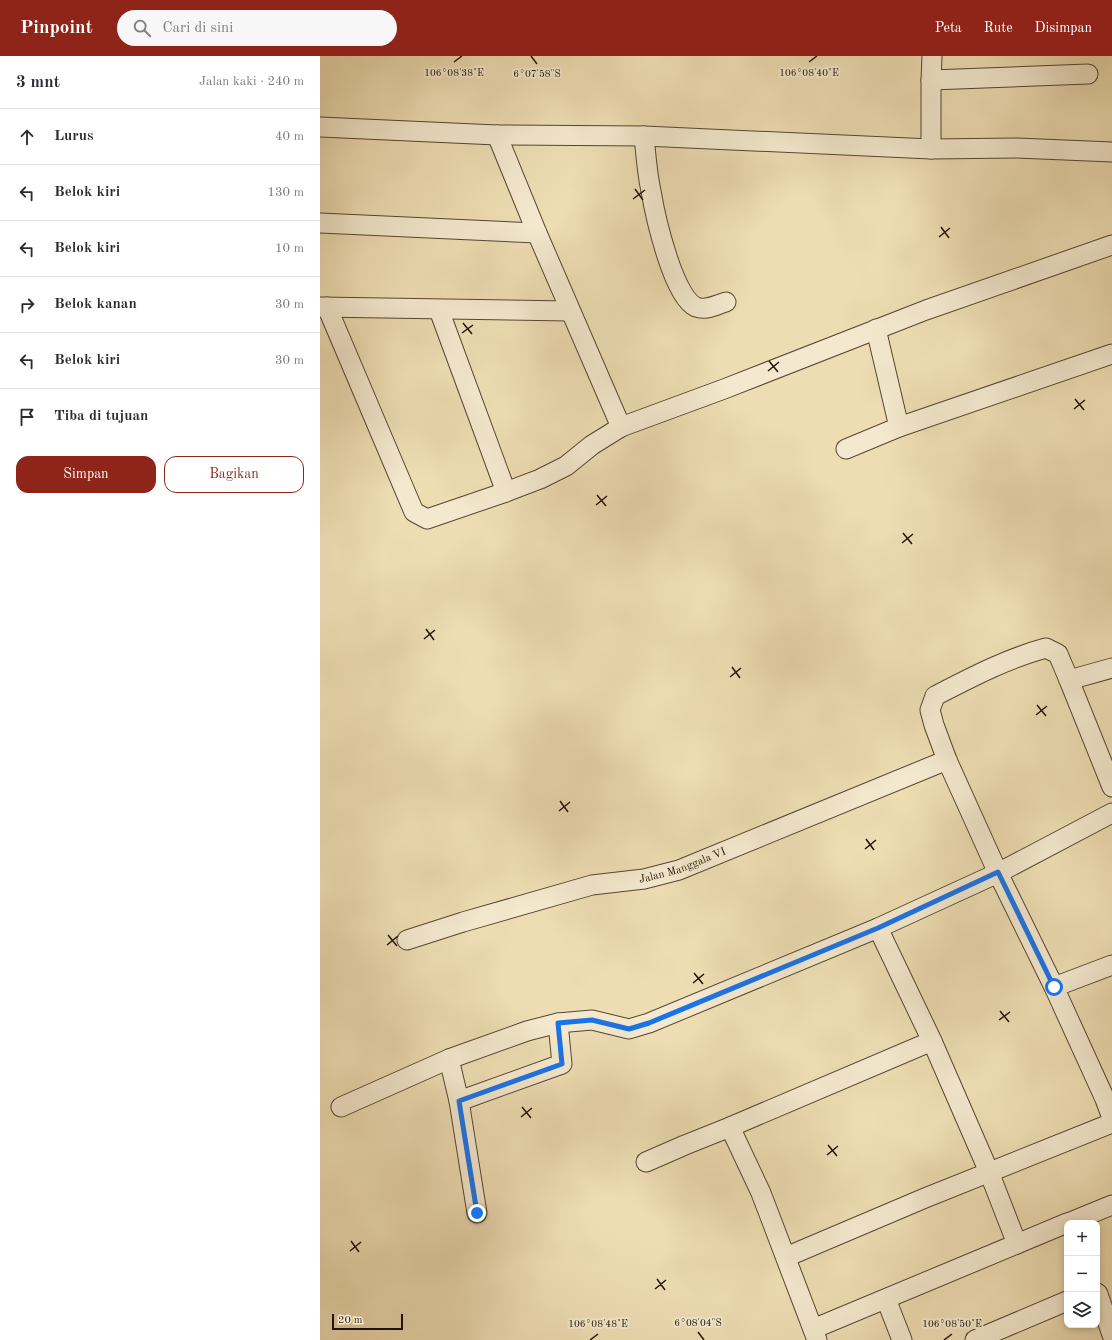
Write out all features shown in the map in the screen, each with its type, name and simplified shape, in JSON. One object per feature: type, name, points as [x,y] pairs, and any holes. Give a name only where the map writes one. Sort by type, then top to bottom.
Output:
[{"type":"street","points":[[931,149],[932,56]]},
{"type":"street","points":[[931,80],[1088,74]]},
{"type":"street","points":[[320,128],[497,135],[644,136],[931,149],[1017,148],[1112,152]]},
{"type":"street","points":[[497,135],[537,234],[621,427]]},
{"type":"street","points":[[644,136],[650,191],[662,242],[675,278],[684,296],[697,307],[707,308],[726,302]]},
{"type":"street","points":[[320,223],[537,234]]},
{"type":"street","points":[[570,311],[324,307],[414,512],[427,519],[540,479],[566,466],[592,445],[621,427],[724,389],[876,329],[1112,245]]},
{"type":"street","points":[[439,310],[506,492]]},
{"type":"street","points":[[876,329],[899,427]]},
{"type":"street","points":[[846,449],[899,427],[1112,354]]},
{"type":"street","points":[[1112,787],[1058,654],[1046,648],[1033,652],[1007,662],[935,696],[930,710],[934,726],[947,760],[998,872],[1109,1098],[1112,1118]]},
{"type":"street","points":[[1069,680],[1112,668]]},
{"type":"street","name":"Jalan Manggala VI","points":[[407,940],[463,922],[592,886],[644,879],[679,870],[947,760]]},
{"type":"street","points":[[341,1107],[449,1059],[527,1031],[558,1023],[592,1020],[629,1029],[649,1023],[878,928],[998,872],[1112,813]]},
{"type":"street","points":[[878,928],[932,1041],[989,1172],[1017,1244]]},
{"type":"street","points":[[1054,987],[1112,965]]},
{"type":"street","points":[[459,1101],[562,1064],[558,1023]]},
{"type":"street","points":[[646,1162],[932,1041]]},
{"type":"street","points":[[449,1059],[459,1101],[477,1213]]},
{"type":"street","points":[[786,1256],[1112,1123]]},
{"type":"street","points":[[730,1127],[761,1193],[815,1334],[886,1299],[1064,1225]]},
{"type":"street","points":[[1075,1220],[1112,1205]]},
{"type":"street","points":[[886,1299],[902,1340]]},
{"type":"street","points":[[1100,1300],[1112,1335]]},
{"type":"street","points":[[975,1340],[1064,1301]]},
{"type":"route","points":[[477,1213],[459,1101],[562,1064],[558,1023],[592,1020],[629,1029],[649,1023],[878,928],[998,872],[1054,987]]}]
